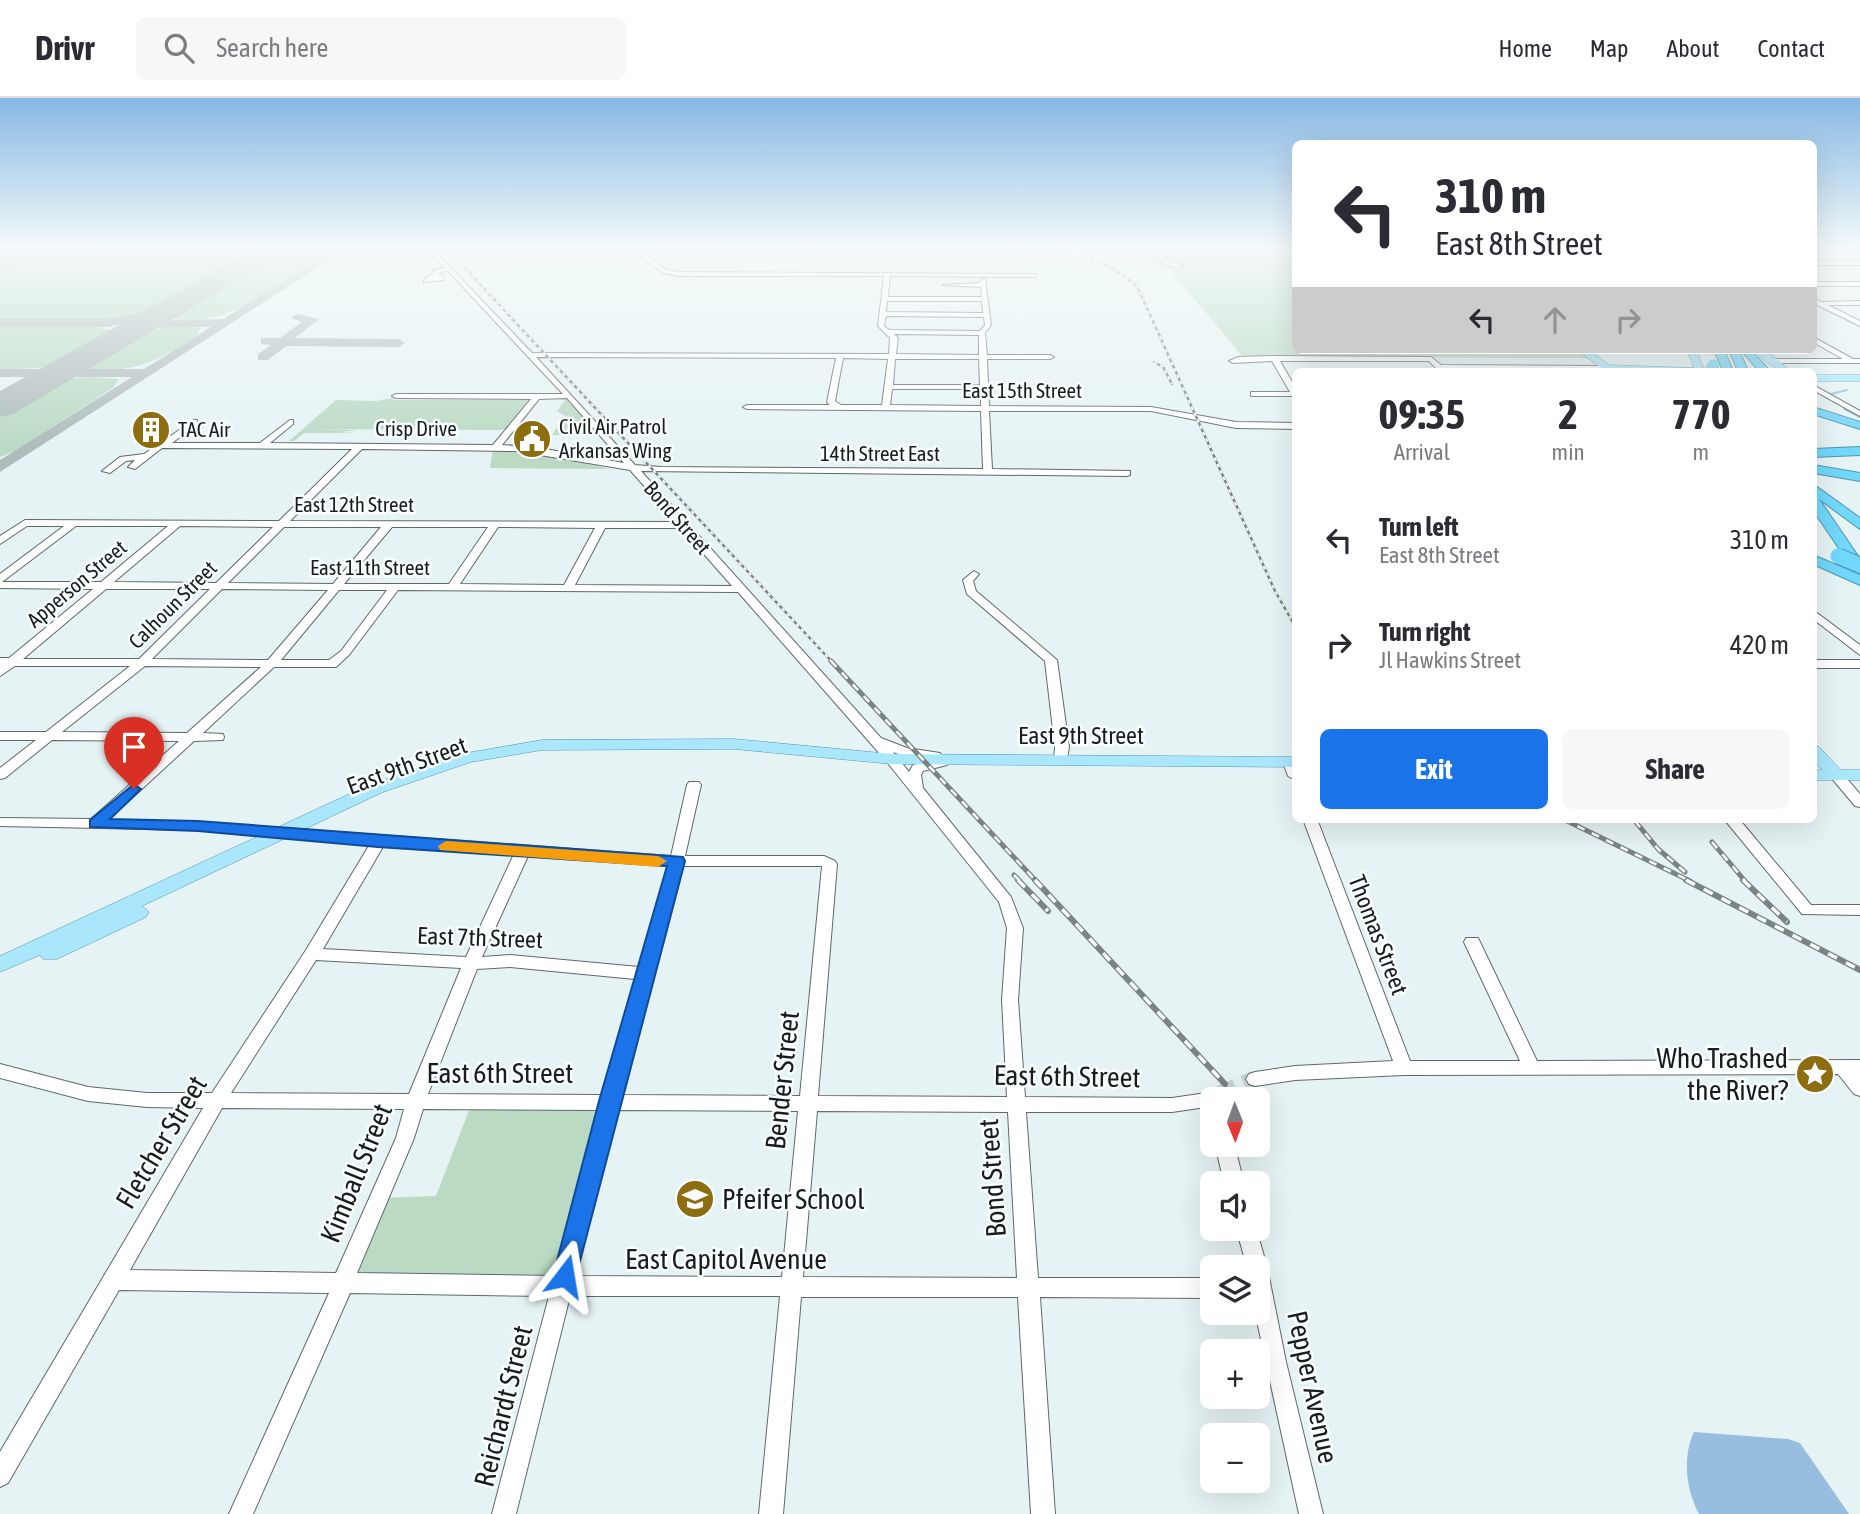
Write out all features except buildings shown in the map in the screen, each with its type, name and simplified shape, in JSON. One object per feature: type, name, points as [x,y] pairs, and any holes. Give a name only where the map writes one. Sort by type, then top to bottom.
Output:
[{"type":"highway","points":[[1751,354],[1766,367]]},
{"type":"highway","points":[[1817,412],[1860,429]]},
{"type":"highway","points":[[1817,425],[1860,429]]},
{"type":"highway","points":[[1817,457],[1860,453]]},
{"type":"highway","points":[[1817,458],[1860,477]]},
{"type":"highway","points":[[1817,480],[1860,512]]},
{"type":"highway","points":[[1817,491],[1860,525]]},
{"type":"highway","points":[[1817,506],[1860,567]]},
{"type":"highway","points":[[1817,548],[1860,567]]},
{"type":"highway","points":[[1817,561],[1860,581]]},
{"type":"main road","points":[[1588,354],[1606,368]]},
{"type":"main road","points":[[1817,378],[1860,378]]},
{"type":"main road","points":[[1817,754],[1836,775]]},
{"type":"main road","name":"East 9th Street","points":[[0,965],[291,834],[392,793],[447,773],[514,758],[552,755],[866,755],[892,759],[1292,766]]},
{"type":"main road","points":[[1817,775],[1860,775]]},
{"type":"main road","name":"East 9th Street","points":[[0,977],[291,834]]},
{"type":"street","name":"Bond Street","points":[[493,316],[569,396],[892,759],[997,887],[1012,914],[1015,943],[1010,1000],[1043,1514]]},
{"type":"street","points":[[882,316],[881,328],[894,338],[887,408]]},
{"type":"street","points":[[888,332],[982,333],[987,330],[986,316]]},
{"type":"street","points":[[1844,316],[1860,324]]},
{"type":"street","points":[[982,333],[988,472]]},
{"type":"street","points":[[1817,341],[1858,363]]},
{"type":"street","points":[[529,355],[1050,357]]},
{"type":"street","points":[[840,408],[831,402],[841,357]]},
{"type":"street","points":[[1274,358],[1292,389]]},
{"type":"street","points":[[1233,361],[1274,358],[1431,359],[1440,368]]},
{"type":"street","points":[[1352,359],[1360,368]]},
{"type":"street","points":[[1766,367],[1858,363]]},
{"type":"street","points":[[889,387],[986,387]]},
{"type":"street","points":[[1817,389],[1860,414]]},
{"type":"street","points":[[1254,394],[1292,394]]},
{"type":"street","points":[[396,396],[569,396]]},
{"type":"street","points":[[496,447],[537,397]]},
{"type":"street","name":"East 15th Street","points":[[747,407],[1157,410],[1236,425],[1292,426]]},
{"type":"street","points":[[140,462],[123,460],[110,469],[140,462],[194,422]]},
{"type":"street","points":[[262,446],[289,422]]},
{"type":"street","name":"Crisp Drive","points":[[163,446],[496,447],[543,450],[633,468]]},
{"type":"street","name":"Calhoun Street","points":[[0,775],[142,663],[359,447]]},
{"type":"street","points":[[605,464],[618,462],[622,456]]},
{"type":"street","name":"Crisp Drive","points":[[605,464],[647,483]]},
{"type":"street","name":"14th Street East","points":[[633,468],[1127,473]]},
{"type":"street","points":[[647,483],[647,474],[673,470]]},
{"type":"street","name":"East 12th Street","points":[[0,541],[25,523],[683,525]]},
{"type":"street","points":[[0,579],[74,523]]},
{"type":"street","name":"Apperson Street","points":[[0,672],[177,524]]},
{"type":"street","points":[[96,823],[271,664],[389,524]]},
{"type":"street","points":[[452,588],[495,525]]},
{"type":"street","points":[[568,588],[601,525]]},
{"type":"street","points":[[974,575],[968,580],[971,592],[1051,660],[1062,747],[1061,760]]},
{"type":"street","name":"East 11th Street","points":[[0,585],[739,589]]},
{"type":"street","points":[[0,662],[330,664],[345,653],[395,587]]},
{"type":"street","points":[[1817,615],[1860,651]]},
{"type":"street","points":[[1817,664],[1860,664]]},
{"type":"street","points":[[864,729],[887,746],[904,752],[972,760]]},
{"type":"street","points":[[0,736],[218,737]]},
{"type":"street","points":[[916,788],[914,775],[922,766],[972,760]]},
{"type":"street","points":[[1836,775],[1860,803]]},
{"type":"street","name":"Reichardt Street","points":[[504,1514],[610,1101],[677,861],[694,785]]},
{"type":"street","points":[[0,822],[198,826],[378,842],[677,861]]},
{"type":"street","name":"Thomas Street","points":[[1312,823],[1404,1068]]},
{"type":"street","points":[[1734,823],[1807,910],[1860,910]]},
{"type":"street","name":"Fletcher Street","points":[[0,1475],[218,1100],[312,954],[378,842]]},
{"type":"street","name":"Kimball Street","points":[[241,1514],[405,1138],[416,1100],[471,963],[522,852]]},
{"type":"street","name":"Bender Street","points":[[677,861],[828,862],[831,866],[789,1287],[771,1514]]},
{"type":"street","points":[[1472,942],[1532,1068]]},
{"type":"street","name":"East 7th Street","points":[[312,954],[471,963],[510,961],[647,974]]},
{"type":"street","points":[[1255,1079],[1295,1073],[1404,1068],[1852,1067],[1860,1089]]},
{"type":"street","name":"East 6th Street","points":[[0,1071],[88,1094],[117,1098],[1172,1105],[1200,1100]]},
{"type":"street","name":"East Capitol Avenue","points":[[113,1280],[563,1286],[1200,1288]]},
{"type":"street","name":"Pepper Avenue","points":[[1268,1325],[1311,1514]]},
{"type":"green space","points":[[0,316],[136,316],[106,321],[0,322]]},
{"type":"green space","points":[[170,316],[215,316],[188,320],[165,319]]},
{"type":"green space","points":[[1209,316],[1292,316],[1292,354],[1584,354],[1589,358],[1243,357]]},
{"type":"green space","points":[[92,326],[111,330],[50,367],[0,370],[0,327]]},
{"type":"green space","points":[[200,328],[198,335],[157,359],[116,369],[83,368],[149,329]]},
{"type":"green space","points":[[63,379],[119,379],[114,387],[17,450],[0,457],[0,416]]},
{"type":"green space","points":[[393,398],[528,400],[509,427],[502,430],[307,429],[359,430],[339,432],[356,433],[304,433],[294,441],[289,441],[336,400],[376,401]]},
{"type":"green space","points":[[567,399],[600,435],[552,435],[565,416],[557,411],[565,400],[557,400]]},
{"type":"green space","points":[[493,450],[526,450],[610,469],[490,468]]},
{"type":"green space","points":[[473,1100],[609,1101],[563,1286],[343,1284],[379,1198],[436,1196]]},
{"type":"water","points":[[1694,1432],[1788,1439],[1800,1443],[1849,1514],[1699,1514],[1691,1495],[1687,1473],[1688,1452]]},
{"type":"waterway","points":[[1831,394],[1847,390]]},
{"type":"waterway","points":[[1844,409],[1860,417]]},
{"type":"taxiway","points":[[0,323],[108,323],[143,316]]},
{"type":"taxiway","points":[[0,467],[236,316]]},
{"type":"taxiway","points":[[283,342],[313,319],[297,318]]},
{"type":"taxiway","points":[[144,324],[225,323]]},
{"type":"taxiway","points":[[265,341],[283,342]]},
{"type":"taxiway","points":[[263,357],[283,342]]},
{"type":"taxiway","points":[[283,342],[399,343]]},
{"type":"taxiway","points":[[0,373],[147,373]]},
{"type":"runway","points":[[0,406],[157,316]]},
{"type":"tunnel","points":[[1236,1087],[1255,1079]]},
{"type":"railway","points":[[510,316],[833,663]]},
{"type":"railway","points":[[1151,316],[1275,591],[1292,621]]},
{"type":"railway","points":[[1154,362],[1163,367],[1172,384]]},
{"type":"railway","points":[[831,661],[1036,881]]},
{"type":"railway","points":[[1571,823],[1690,881]]},
{"type":"railway","points":[[1637,823],[1658,849],[1685,872]]},
{"type":"railway","points":[[1712,842],[1745,881]]},
{"type":"railway","points":[[1014,875],[1020,881]]},
{"type":"railway","points":[[1018,880],[1048,911]]},
{"type":"railway","points":[[1035,880],[1225,1084]]},
{"type":"railway","points":[[1686,880],[1860,970]]},
{"type":"railway","points":[[1743,880],[1787,922]]},
{"type":"slow traffic","points":[[446,846],[658,861]]},
{"type":"place","name":"TAC Air","points":[[151,430]]},
{"type":"place","name":"Civil Air Patrol Arkansas Wing","points":[[532,439]]},
{"type":"place","name":"Who Trashed the River?","points":[[1815,1074]]},
{"type":"place","name":"Pfeifer School","points":[[695,1199]]},
{"type":"route","points":[[134,789],[96,823],[198,826],[378,842],[677,861],[610,1101],[565,1276]]}]
